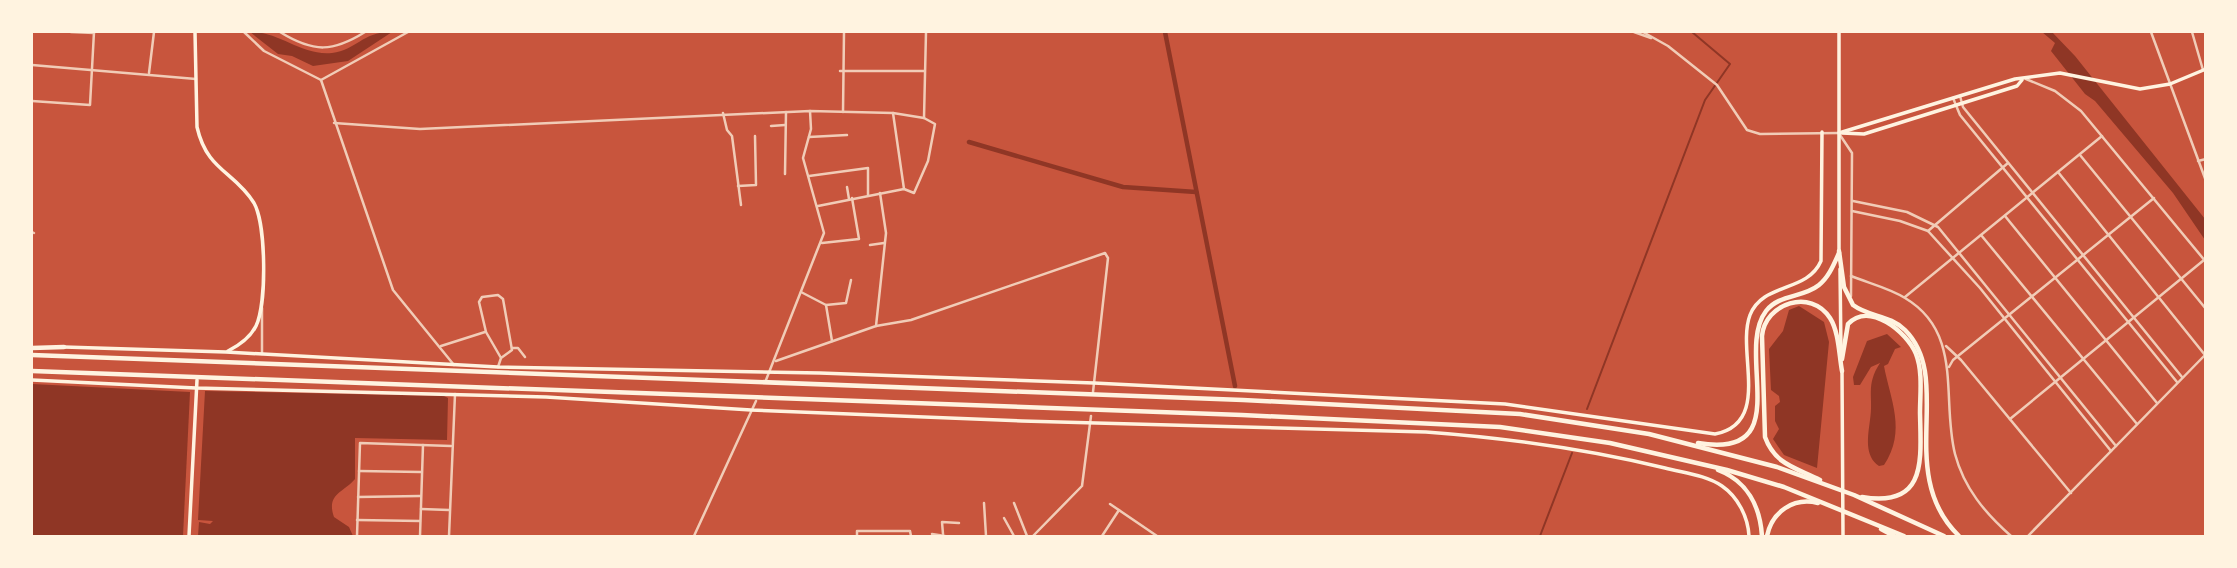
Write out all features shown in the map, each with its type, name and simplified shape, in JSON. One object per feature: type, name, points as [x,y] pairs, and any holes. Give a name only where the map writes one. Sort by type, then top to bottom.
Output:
[{"type":"highway","points":[[1839,252],[1845,289],[1857,308],[1894,322],[1918,347],[1924,371],[1928,481],[1935,504],[1959,537]]},
{"type":"highway","points":[[32,355],[1447,409],[1520,414],[1716,446],[1731,444],[1745,435],[1758,412],[1757,335],[1762,317],[1777,302],[1818,286],[1839,252]]},
{"type":"highway","points":[[1836,488],[1783,463],[1767,443],[1762,414],[1762,333],[1766,321],[1775,310],[1789,303],[1806,302],[1821,309],[1833,325],[1842,371]]},
{"type":"highway","points":[[1842,360],[1848,324],[1858,317],[1872,317],[1892,325],[1906,338],[1915,352],[1920,373],[1921,457],[1915,481],[1908,490],[1893,498],[1854,495]]},
{"type":"highway","points":[[32,348],[64,347]]},
{"type":"highway","points":[[32,371],[1433,423],[1518,429],[1622,445],[1738,473],[1850,513],[1903,537]]},
{"type":"highway","points":[[1649,434],[1777,467],[1854,495],[1944,537]]},
{"type":"highway","points":[[1622,445],[1720,471],[1731,477],[1753,501],[1762,537]]},
{"type":"highway","points":[[1768,537],[1777,515],[1797,502],[1811,501],[1850,513]]},
{"type":"highway","points":[[1862,518],[1894,537]]},
{"type":"main road","points":[[195,32],[200,140],[213,164],[251,199],[259,212],[262,294],[259,317],[253,331],[226,352]]},
{"type":"main road","points":[[1839,32],[1843,537]]},
{"type":"main road","points":[[1839,133],[2015,79],[2024,80],[2048,73],[2068,74],[2140,89],[2170,84],[2204,69]]},
{"type":"main road","points":[[1839,133],[1857,136],[2017,86],[2024,80]]},
{"type":"main road","points":[[64,347],[226,352],[454,366],[1094,383],[1505,404],[1636,421],[1707,434],[1726,431],[1742,418],[1747,406],[1751,315],[1767,295],[1809,277],[1821,261],[1822,132]]},
{"type":"main road","points":[[197,359],[198,351]]},
{"type":"main road","points":[[32,380],[196,388],[454,394],[751,410],[1090,423],[1426,432],[1507,439],[1577,449],[1715,482],[1739,503],[1749,537]]},
{"type":"main road","points":[[189,537],[197,380]]},
{"type":"street","points":[[32,101],[90,105],[94,32],[71,32]]},
{"type":"street","points":[[149,75],[154,32]]},
{"type":"street","points":[[244,32],[264,51],[321,80],[393,290],[441,346],[454,366]]},
{"type":"street","points":[[280,32],[299,42],[327,48],[341,46],[365,32]]},
{"type":"street","points":[[321,80],[408,32]]},
{"type":"street","points":[[843,112],[844,32]]},
{"type":"street","points":[[924,118],[926,32]]},
{"type":"street","points":[[1634,32],[1660,41]]},
{"type":"street","points":[[1643,32],[1660,41],[1717,85],[1750,132],[1839,133],[1852,153],[1851,296],[1857,308]]},
{"type":"street","points":[[2151,32],[2206,181]]},
{"type":"street","points":[[2192,32],[2204,69]]},
{"type":"street","points":[[32,65],[196,79]]},
{"type":"street","points":[[842,71],[925,71]]},
{"type":"street","points":[[2010,419],[2205,261],[2074,104],[2055,91],[2024,80]]},
{"type":"street","points":[[1960,96],[1962,103],[2182,377]]},
{"type":"street","points":[[1953,98],[1955,105],[2003,168],[2177,382]]},
{"type":"street","points":[[785,174],[786,111]]},
{"type":"street","points":[[334,123],[420,129],[810,111],[892,113],[924,118],[935,124],[928,161],[914,193],[904,189],[818,206]]},
{"type":"street","points":[[766,380],[822,243],[824,225],[803,158],[810,111]]},
{"type":"street","points":[[723,113],[727,130],[732,136],[741,205]]},
{"type":"street","points":[[892,113],[904,189]]},
{"type":"street","points":[[771,126],[786,125]]},
{"type":"street","points":[[808,137],[846,135]]},
{"type":"street","points":[[738,186],[756,185],[755,136]]},
{"type":"street","points":[[1905,298],[2102,136]]},
{"type":"street","points":[[2080,155],[2206,309]]},
{"type":"street","points":[[2198,161],[2206,159]]},
{"type":"street","points":[[1928,231],[2009,162]]},
{"type":"street","points":[[809,176],[868,169],[868,195]]},
{"type":"street","points":[[2028,537],[2205,355],[2058,172]]},
{"type":"street","points":[[822,243],[859,239],[847,187]]},
{"type":"street","points":[[876,326],[886,243],[880,193]]},
{"type":"street","points":[[1949,370],[1951,362],[1958,356],[2154,198]]},
{"type":"street","points":[[1853,201],[1902,211],[1934,224],[2116,446]]},
{"type":"street","points":[[1852,211],[1900,220],[1928,231],[1980,288],[2111,450]]},
{"type":"street","points":[[1900,220],[1902,211]]},
{"type":"street","points":[[2005,216],[2157,403]]},
{"type":"street","points":[[1981,235],[2137,425]]},
{"type":"street","points":[[870,245],[886,243]]},
{"type":"street","points":[[776,361],[876,326],[911,320],[1105,253],[1108,258],[1093,392]]},
{"type":"street","points":[[1851,276],[1905,298],[1928,318],[1944,344],[1958,356],[2071,493]]},
{"type":"street","points":[[826,305],[846,303],[851,280]]},
{"type":"street","points":[[1980,288],[1985,285]]},
{"type":"street","points":[[801,292],[823,301],[826,305],[832,341]]},
{"type":"street","points":[[262,294],[262,354]]},
{"type":"street","points":[[501,358],[486,332],[478,300],[499,295],[503,299],[512,348]]},
{"type":"street","points":[[441,346],[486,332]]},
{"type":"street","points":[[1944,344],[1949,370],[1953,445],[1964,478],[1989,515],[2011,537]]},
{"type":"street","points":[[2031,350],[2035,346]]},
{"type":"street","points":[[498,367],[501,358],[512,348],[517,347],[526,357]]},
{"type":"street","points":[[449,537],[454,394]]},
{"type":"street","points":[[694,537],[756,401]]},
{"type":"street","points":[[2083,416],[2088,412]]},
{"type":"street","points":[[1033,537],[1083,483],[1091,416]]},
{"type":"street","points":[[357,537],[360,443],[451,446]]},
{"type":"street","points":[[420,537],[423,445]]},
{"type":"street","points":[[359,471],[421,472]]},
{"type":"street","points":[[358,496],[421,496]]},
{"type":"street","points":[[984,503],[986,537]]},
{"type":"street","points":[[1014,503],[1027,537]]},
{"type":"street","points":[[1110,504],[1157,537]]},
{"type":"street","points":[[421,509],[449,510]]},
{"type":"street","points":[[1102,537],[1119,510]]},
{"type":"street","points":[[1004,517],[1014,537]]},
{"type":"street","points":[[357,520],[420,522]]},
{"type":"street","points":[[932,534],[944,535],[942,522],[959,523]]},
{"type":"street","points":[[857,537],[857,531],[910,531],[911,537]]},
{"type":"street","points":[[885,531],[885,537]]},
{"type":"shaded area","points":[[250,32],[271,35],[310,51],[332,53],[374,34],[392,32],[348,61],[313,66],[292,56],[278,54]]},
{"type":"shaded area","points":[[2042,32],[2052,32],[2075,56],[2205,219],[2205,240],[2173,193],[2095,101],[2085,94],[2051,51],[2055,43]]},
{"type":"shaded area","points":[[1799,306],[1824,322],[1829,342],[1817,468],[1784,455],[1773,439],[1779,429],[1775,421],[1775,406],[1780,402],[1779,396],[1771,390],[1769,349],[1783,331],[1789,310]]},
{"type":"shaded area","points":[[1887,334],[1901,347],[1895,349],[1888,364],[1884,366],[1896,427],[1891,452],[1884,465],[1879,466],[1871,457],[1868,439],[1871,385],[1880,363],[1871,367],[1860,385],[1854,385],[1853,377],[1867,341]]},
{"type":"shaded area","points":[[32,384],[190,392],[183,536],[32,536]]},
{"type":"shaded area","points":[[205,391],[444,396],[448,398],[447,440],[355,438],[355,479],[332,503],[334,517],[349,527],[353,536],[198,536],[199,522],[210,524],[213,521],[198,520]]},
{"type":"waterway","points":[[1165,32],[1235,386]]},
{"type":"waterway","points":[[1587,409],[1705,100],[1730,64],[1692,32]]},
{"type":"waterway","points":[[969,142],[1123,187],[1196,192]]},
{"type":"waterway","points":[[1540,536],[1572,453]]}]
